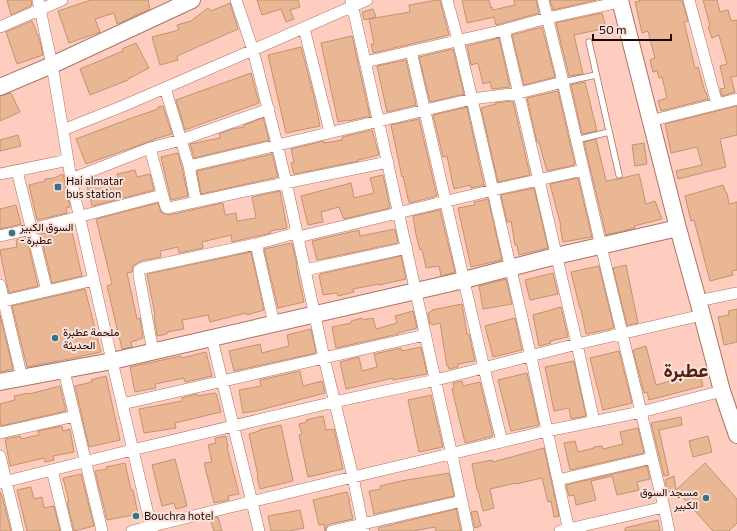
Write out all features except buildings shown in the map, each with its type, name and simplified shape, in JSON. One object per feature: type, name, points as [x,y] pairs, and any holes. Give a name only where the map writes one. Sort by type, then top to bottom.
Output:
[{"type":"street","points":[[0,27],[39,5],[62,0]]},
{"type":"street","points":[[0,87],[52,65],[192,0]]},
{"type":"street","points":[[236,0],[253,50],[269,109],[324,358],[364,527]]},
{"type":"street","points":[[64,130],[304,28],[352,3],[367,0]]},
{"type":"street","points":[[447,0],[472,99],[531,357],[558,480],[566,530],[664,507]]},
{"type":"street","points":[[543,0],[669,531]]},
{"type":"street","points":[[689,0],[717,104]]},
{"type":"street","points":[[365,62],[504,30],[547,18],[620,1],[678,228],[722,391],[737,435]]},
{"type":"street","points":[[352,3],[468,531]]},
{"type":"street","points":[[39,5],[64,130],[71,179],[132,450],[152,529]]},
{"type":"street","points":[[304,28],[330,132]]},
{"type":"street","points":[[504,30],[594,422]]},
{"type":"street","points":[[411,51],[502,442]]},
{"type":"street","points":[[189,166],[472,99],[519,93],[563,82]]},
{"type":"street","points":[[165,88],[189,166],[196,202]]},
{"type":"street","points":[[650,121],[737,99]]},
{"type":"street","points":[[71,179],[150,148],[181,140],[269,109]]},
{"type":"street","points":[[150,148],[162,195],[166,207],[168,208],[286,182],[388,162]]},
{"type":"street","points":[[0,174],[68,160]]},
{"type":"street","points":[[153,352],[139,275],[139,270],[143,268],[399,213],[583,170]]},
{"type":"street","points":[[17,171],[47,291]]},
{"type":"street","points":[[0,236],[80,217],[162,195]]},
{"type":"street","points":[[0,382],[64,371],[153,352],[416,292],[556,256],[678,228]]},
{"type":"street","points":[[256,244],[274,324]]},
{"type":"street","points":[[305,270],[406,248]]},
{"type":"street","points":[[2,302],[94,280]]},
{"type":"street","points":[[0,285],[2,302],[22,378]]},
{"type":"street","points":[[3,482],[334,402],[436,380],[622,334],[700,308],[737,293]]},
{"type":"street","points":[[122,404],[425,336]]},
{"type":"street","points":[[212,338],[259,531]]},
{"type":"street","points":[[64,371],[102,531]]},
{"type":"street","points":[[132,531],[152,529],[252,501],[547,431],[641,412],[722,391]]},
{"type":"street","points":[[0,433],[75,416]]},
{"type":"street","points":[[0,456],[3,482],[18,531]]},
{"type":"street","points":[[558,480],[652,458]]},
{"type":"street","points":[[52,470],[67,531]]},
{"type":"street","points":[[332,531],[364,527],[462,501]]},
{"type":"lane","points":[[589,42],[619,175]]},
{"type":"lane","points":[[563,82],[596,74]]},
{"type":"lane","points":[[576,140],[609,132]]},
{"type":"place","name":"Hai almatar bus station","points":[[58,187]]},
{"type":"place","name":"السوق الكبير - عطبرة","points":[[12,233]]},
{"type":"place","name":"ملحمة عطبرة الحديثة","points":[[55,338]]},
{"type":"place","name":"مسجد السوق الكبير","points":[[706,498]]},
{"type":"place","name":"Bouchra hotel","points":[[136,516]]},
{"type":"district","name":"عطبرة","points":[[686,370]]}]
